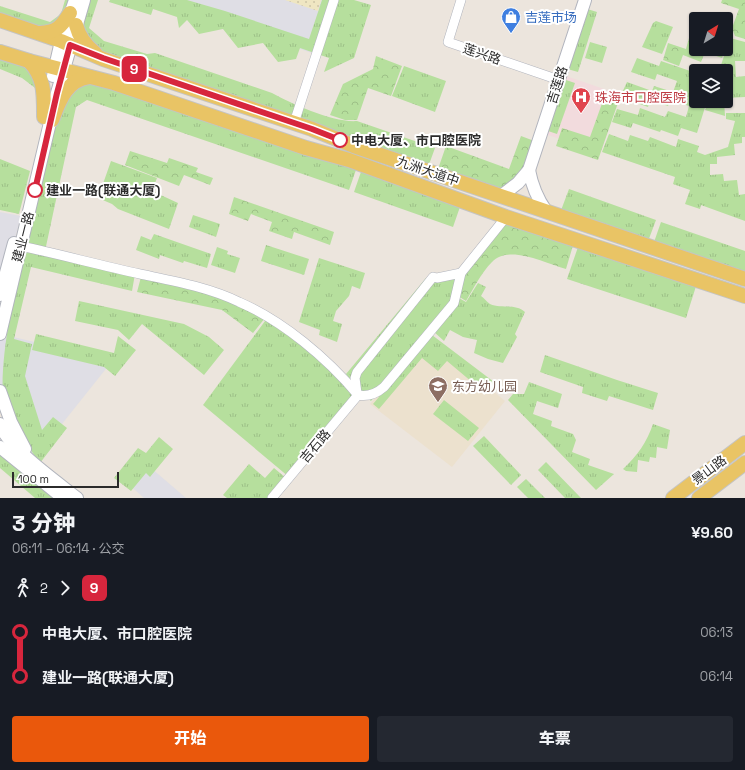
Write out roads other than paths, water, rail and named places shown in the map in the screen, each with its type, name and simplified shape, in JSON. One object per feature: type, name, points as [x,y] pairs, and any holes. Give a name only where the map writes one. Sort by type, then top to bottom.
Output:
[{"type":"main road","name":"建业一路","points":[[0,334],[21,246],[59,69],[74,13],[84,0]]},
{"type":"main road","name":"吉莲路","points":[[529,170],[585,0]]},
{"type":"main road","points":[[40,33],[54,31],[74,13]]},
{"type":"main road","points":[[74,13],[78,34],[82,41],[103,58]]},
{"type":"main road","name":"九洲大道中","points":[[0,20],[40,33],[103,58],[294,123],[354,146],[745,279]]},
{"type":"main road","name":"九洲大道中","points":[[0,52],[28,61],[114,83],[306,148],[365,165],[506,217],[745,296]]},
{"type":"main road","points":[[28,61],[40,76],[48,118]]},
{"type":"main road","points":[[48,118],[67,89],[75,82],[89,77]]},
{"type":"main road","name":"建业一路","points":[[0,295],[48,118]]},
{"type":"main road","points":[[501,196],[518,184],[529,170]]},
{"type":"main road","points":[[529,170],[532,185],[538,199],[546,211]]},
{"type":"main road","points":[[0,392],[5,409],[17,436],[41,469]]},
{"type":"main road","points":[[0,424],[10,441],[41,469],[77,498]]},
{"type":"main road","name":"景山路","points":[[673,498],[745,443]]},
{"type":"main road","points":[[0,447],[63,498]]},
{"type":"main road","name":"景山路","points":[[700,498],[745,463]]},
{"type":"street","points":[[294,123],[334,0]]},
{"type":"street","name":"莲兴路","points":[[461,0],[448,42],[559,80]]},
{"type":"street","points":[[358,395],[371,395],[384,388],[454,304],[461,273],[506,217]]},
{"type":"street","points":[[21,246],[202,288],[239,302],[268,317],[303,342],[343,377],[358,395]]},
{"type":"street","points":[[358,395],[355,378],[357,372],[433,277],[437,278],[461,273]]},
{"type":"street","name":"吉石路","points":[[272,498],[358,395]]},
{"type":"place","name":"吉莲市场","points":[[511,34]]},
{"type":"place","name":"珠海市口腔医院","points":[[581,114]]},
{"type":"place","name":"中电大厦、市口腔医院","points":[[340,140]]},
{"type":"place","name":"建业一路(联通大厦)","points":[[35,190]]},
{"type":"place","name":"东方幼儿园","points":[[438,403]]}]
